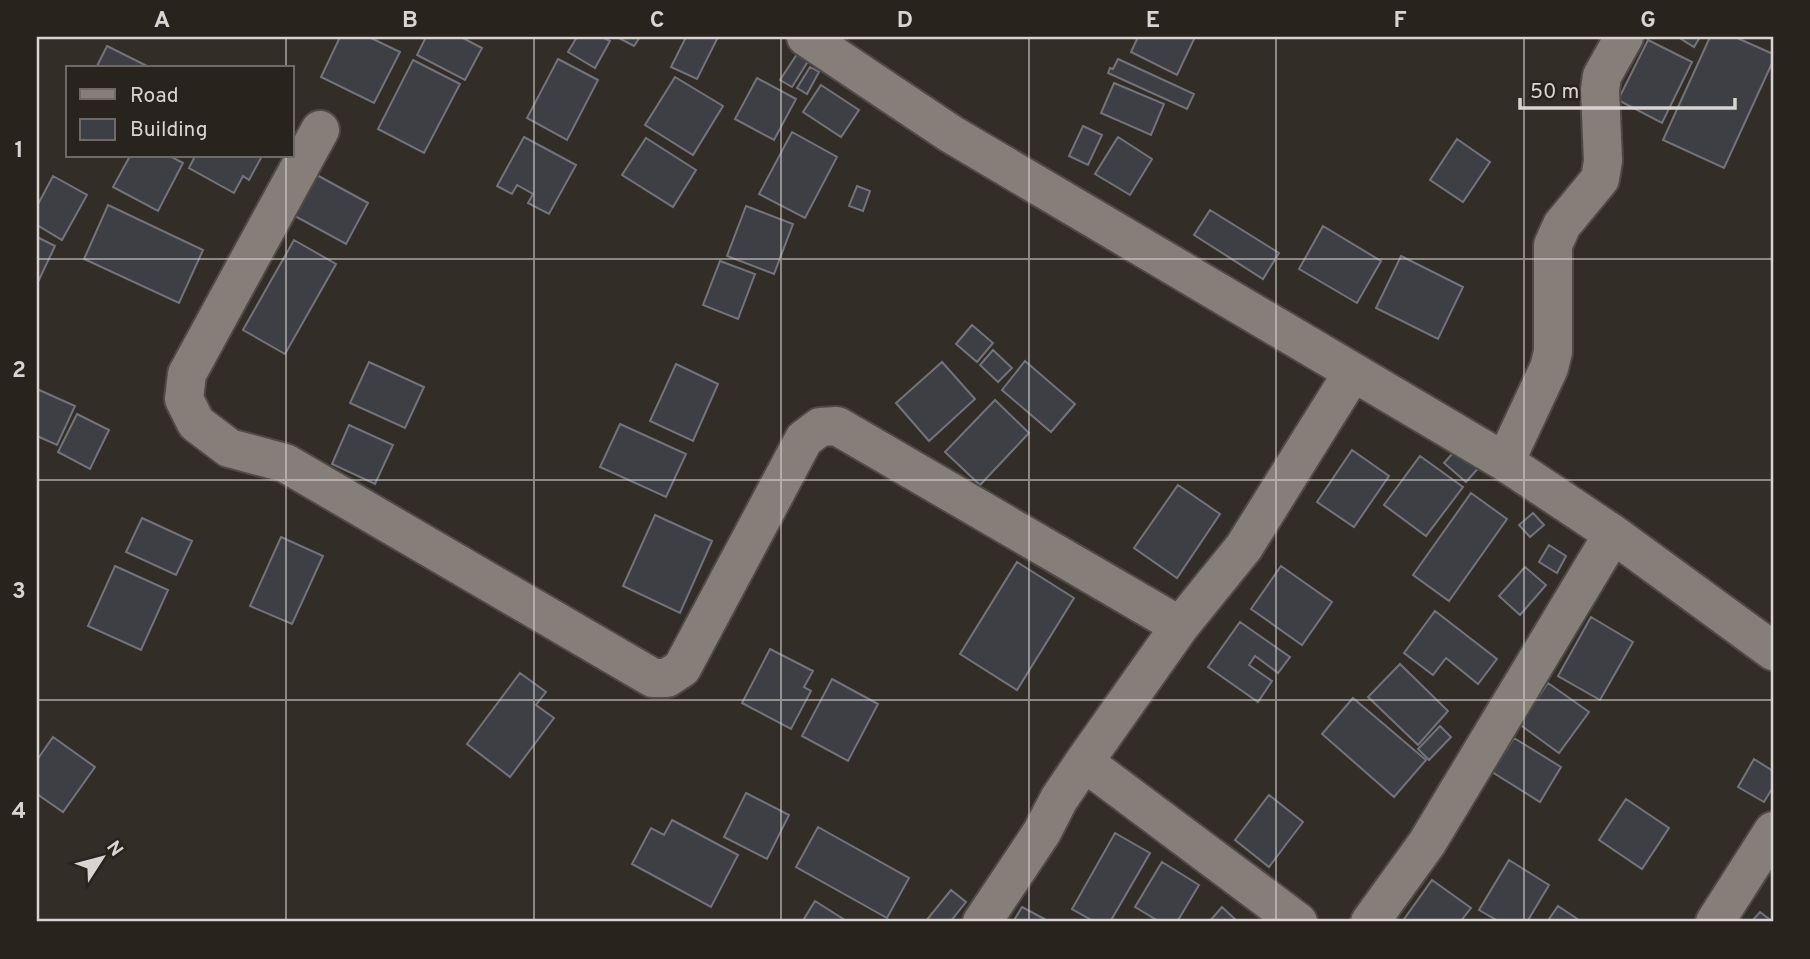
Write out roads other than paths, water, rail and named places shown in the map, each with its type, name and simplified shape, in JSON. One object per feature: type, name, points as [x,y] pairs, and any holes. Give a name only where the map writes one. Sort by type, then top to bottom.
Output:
[{"type":"street","points":[[806,37],[951,134],[1506,461],[1613,534],[1773,651]]},
{"type":"street","points":[[1506,461],[1549,368],[1553,352],[1553,246],[1562,225],[1600,179],[1603,161],[1600,90],[1602,76],[1623,37]]},
{"type":"street","points":[[320,130],[187,374],[184,399],[196,423],[229,448],[285,463],[653,678],[667,678],[682,668],[804,439],[820,426],[837,426],[1180,626]]},
{"type":"street","points":[[982,922],[1042,832],[1059,799],[1084,762],[1180,626],[1244,547],[1353,372]]},
{"type":"street","points":[[1370,922],[1427,843],[1613,534]]},
{"type":"street","points":[[1084,762],[1298,922]]},
{"type":"street","points":[[1715,922],[1773,831]]}]
